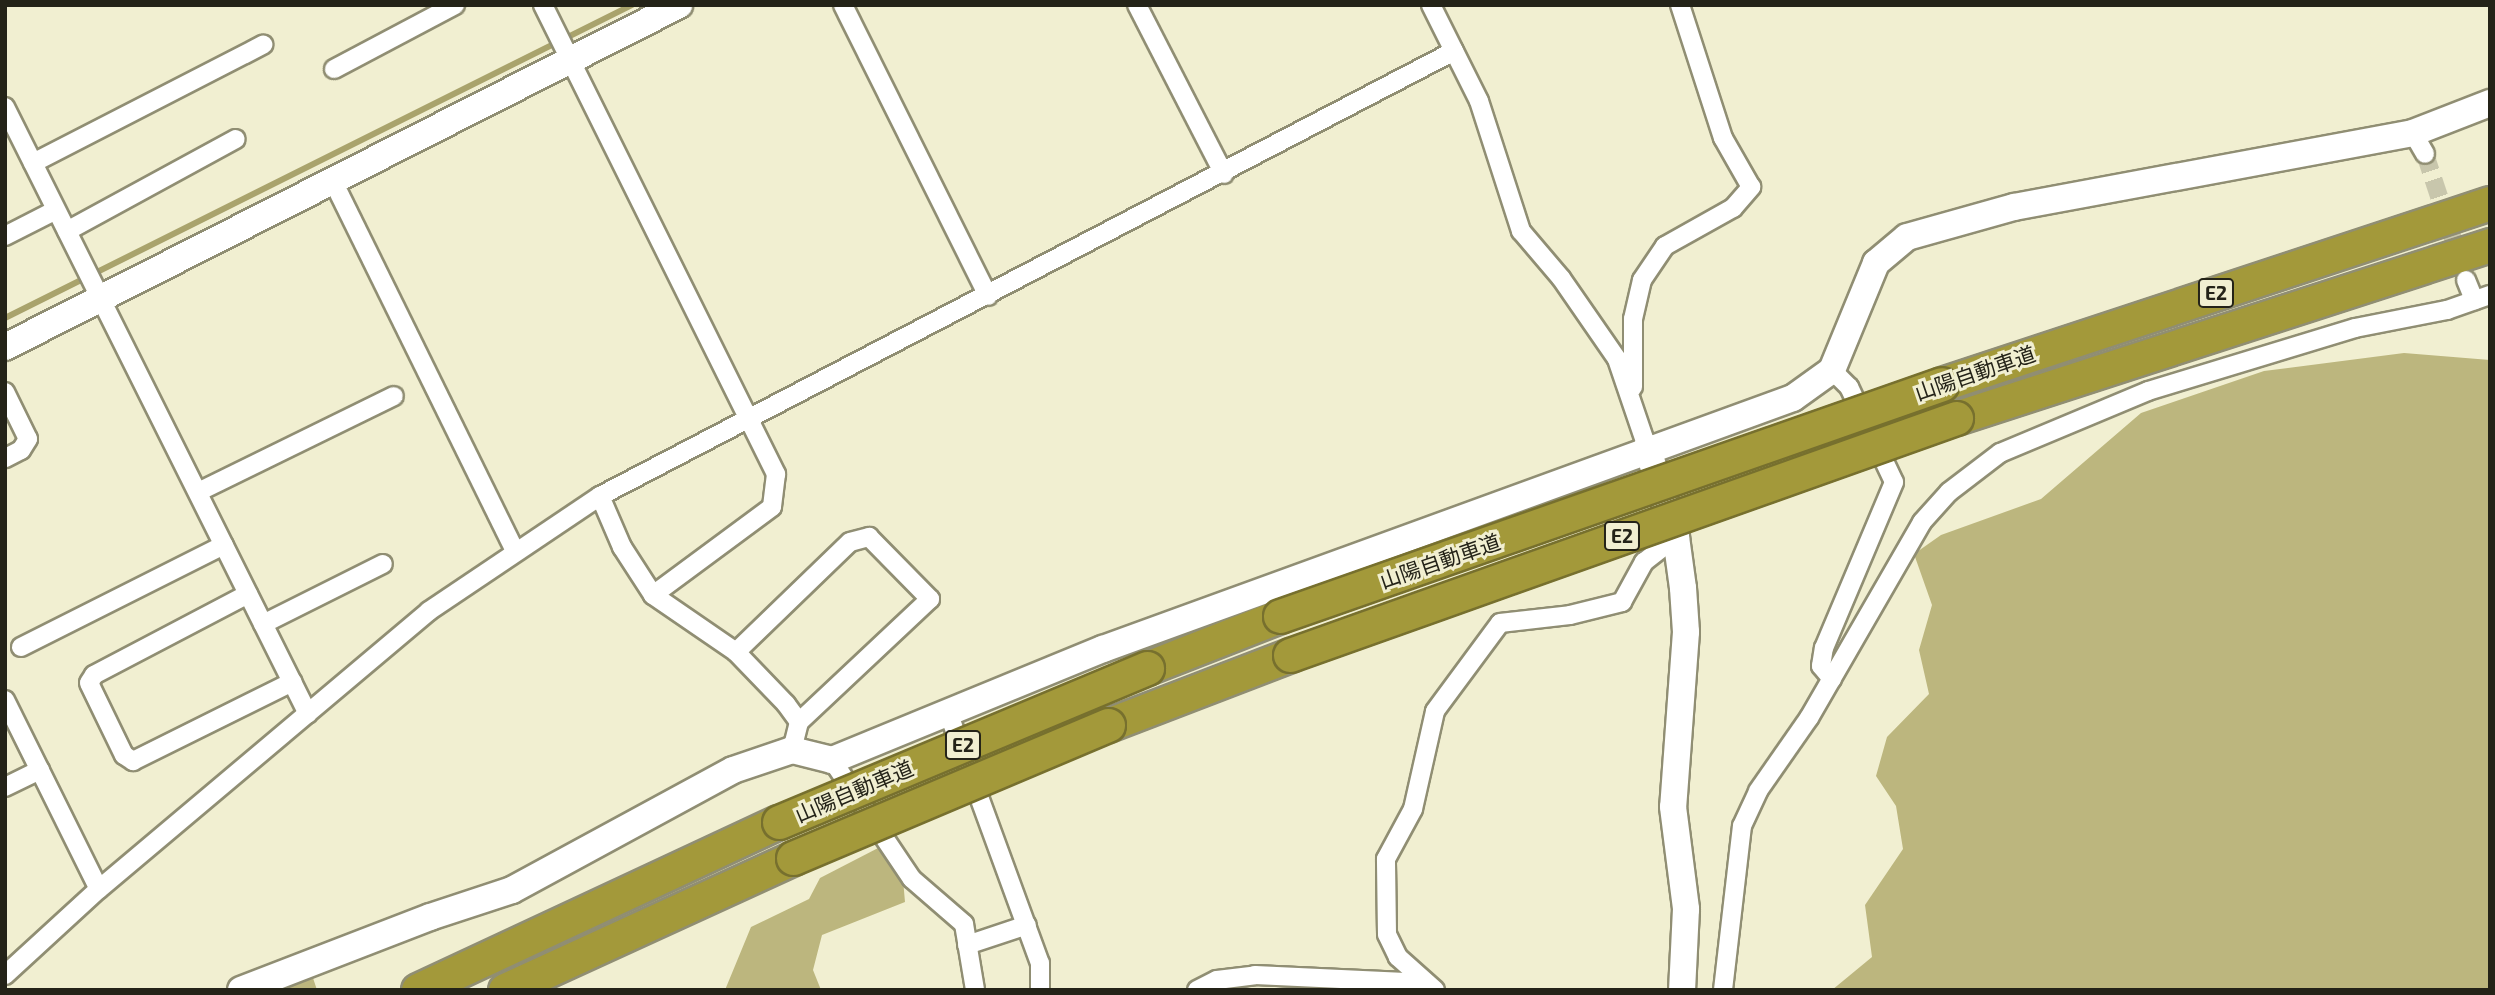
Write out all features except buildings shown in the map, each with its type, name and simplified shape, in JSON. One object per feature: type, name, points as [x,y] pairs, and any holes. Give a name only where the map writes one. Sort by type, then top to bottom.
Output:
[{"type":"highway","name":"山陽自動車道","points":[[418,990],[779,822],[1147,668],[1280,617],[1942,384],[2490,203]]},
{"type":"highway","name":"山陽自動車道","points":[[505,990],[793,858],[1108,725],[1290,655],[1956,418],[2490,245]]},
{"type":"street","points":[[334,69],[455,5]]},
{"type":"street","points":[[542,5],[750,416],[776,474],[772,507],[653,594]]},
{"type":"street","points":[[5,346],[93,284],[333,181],[565,49],[679,5]]},
{"type":"street","points":[[843,5],[988,296]]},
{"type":"street","points":[[1137,5],[1224,174]]},
{"type":"street","points":[[1431,5],[1479,101],[1521,231],[1603,339],[1633,394],[1676,537],[1686,632],[1673,807],[1686,909],[1682,990]]},
{"type":"street","points":[[1633,394],[1633,319],[1642,280],[1665,246],[1733,208],[1751,187],[1723,138],[1680,5]]},
{"type":"street","points":[[33,163],[263,45]]},
{"type":"street","points":[[5,975],[99,889],[429,611],[600,496],[750,416],[1224,174],[1454,51]]},
{"type":"street","points":[[241,990],[430,916],[512,890],[733,769],[792,750],[832,760],[1103,649],[1647,447],[1793,398],[1832,370],[1876,262],[1907,237],[2014,207],[2419,144],[2490,103]]},
{"type":"street","points":[[7,113],[308,714]]},
{"type":"street","points":[[67,231],[236,139]]},
{"type":"street","points":[[333,181],[515,551]]},
{"type":"street","points":[[5,236],[57,210]]},
{"type":"street","points":[[1723,990],[1742,826],[1758,791],[1832,679],[1922,522],[1949,492],[2000,453],[2148,391],[2355,328],[2482,298],[2466,280]]},
{"type":"street","points":[[1832,370],[1849,387],[1894,482],[1824,648],[1821,666],[1832,679]]},
{"type":"street","points":[[5,392],[28,439],[21,450],[5,458]]},
{"type":"street","points":[[198,492],[394,396]]},
{"type":"street","points":[[600,496],[622,547],[653,594],[736,652],[799,722]]},
{"type":"street","points":[[736,652],[850,542],[869,537],[930,599],[799,722],[792,750]]},
{"type":"street","points":[[1431,986],[1398,957],[1387,934],[1386,859],[1413,809],[1435,711],[1500,624],[1570,615],[1622,602],[1644,562],[1676,537]]},
{"type":"street","points":[[21,647],[224,545]]},
{"type":"street","points":[[263,624],[383,564]]},
{"type":"street","points":[[248,594],[94,675],[89,684],[124,755],[133,761],[292,682]]},
{"type":"street","points":[[5,700],[99,889]]},
{"type":"street","points":[[948,712],[1040,963],[1040,990]]},
{"type":"street","points":[[832,760],[912,879],[964,924],[975,990]]},
{"type":"street","points":[[5,787],[40,770]]},
{"type":"street","points":[[967,945],[1027,925]]},
{"type":"street","points":[[1197,990],[1217,980],[1255,975],[1431,986]]},
{"type":"shaded area","points":[[2404,353],[2490,360],[2490,990],[1832,990],[1872,957],[1865,905],[1903,849],[1896,806],[1876,776],[1887,737],[1929,694],[1919,650],[1932,605],[1914,554],[1941,535],[2041,499],[2141,413],[2264,371]]},
{"type":"shaded area","points":[[882,846],[902,868],[905,902],[822,935],[813,970],[821,990],[725,990],[751,927],[809,899],[820,878]]},
{"type":"shaded area","points":[[312,975],[317,990],[278,990]]},
{"type":"waterway","points":[[5,318],[632,5]]},
{"type":"tunnel","points":[[2425,154],[2460,260]]}]
